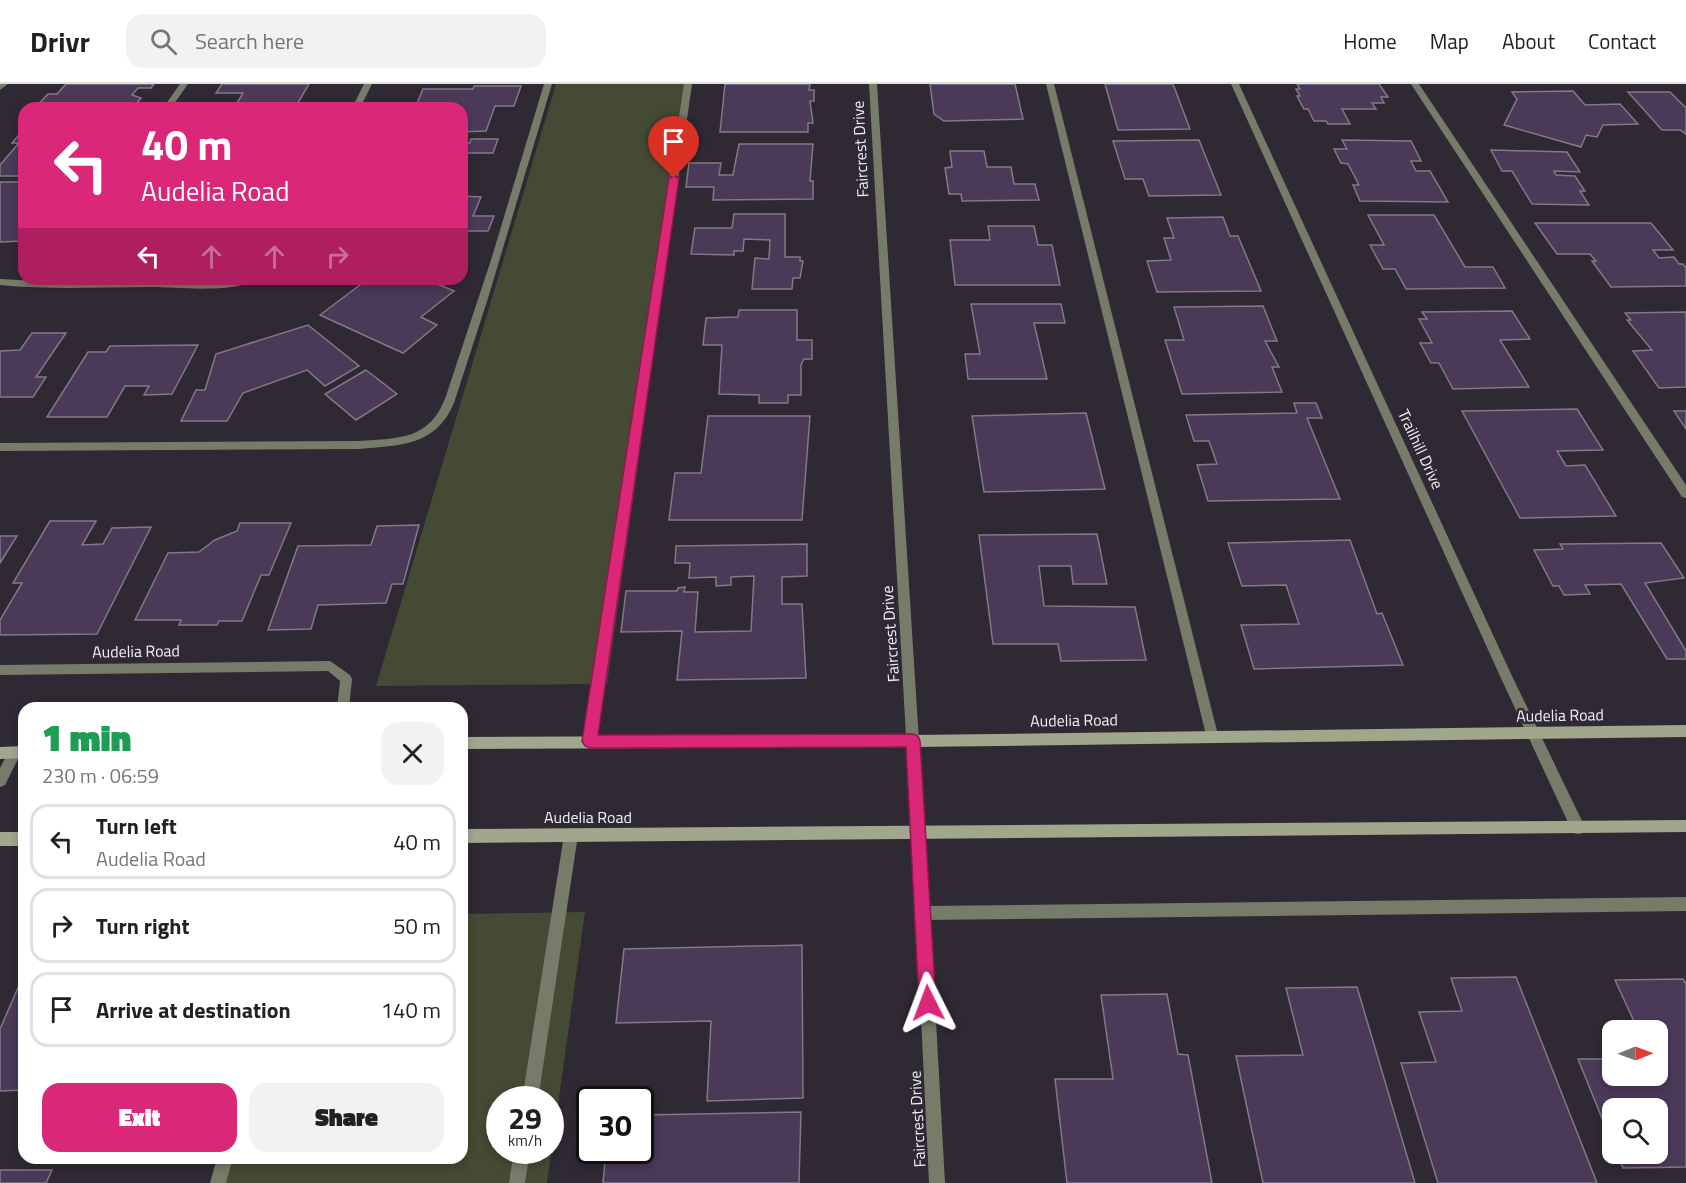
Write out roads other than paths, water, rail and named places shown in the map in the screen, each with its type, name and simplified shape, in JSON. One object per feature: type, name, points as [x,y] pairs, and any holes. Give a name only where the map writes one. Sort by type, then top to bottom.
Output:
[{"type":"main road","name":"Audelia Road","points":[[468,743],[913,741],[1686,730]]},
{"type":"main road","points":[[0,753],[18,752]]},
{"type":"main road","name":"Audelia Road","points":[[468,836],[1686,826]]},
{"type":"main road","points":[[0,839],[18,839]]},
{"type":"street","points":[[0,88],[4,84]]},
{"type":"street","points":[[170,102],[184,84]]},
{"type":"street","points":[[359,102],[368,84]]},
{"type":"street","points":[[0,447],[359,445],[396,442],[421,434],[436,426],[443,414],[468,345],[548,84]]},
{"type":"street","points":[[590,741],[688,84]]},
{"type":"street","name":"Faircrest Drive","points":[[873,84],[923,913],[936,1183]]},
{"type":"street","points":[[1050,84],[1212,735]]},
{"type":"street","name":"Trailhill Drive","points":[[1235,84],[1578,828]]},
{"type":"street","points":[[1415,84],[1686,494]]},
{"type":"street","points":[[0,282],[18,282]]},
{"type":"street","name":"Audelia Road","points":[[0,670],[330,666],[346,679],[344,702]]},
{"type":"street","points":[[0,781],[18,754]]},
{"type":"street","points":[[532,1086],[571,835]]},
{"type":"street","points":[[923,913],[1686,904]]},
{"type":"street","points":[[218,1183],[223,1164]]},
{"type":"street","points":[[517,1183],[520,1164]]}]
